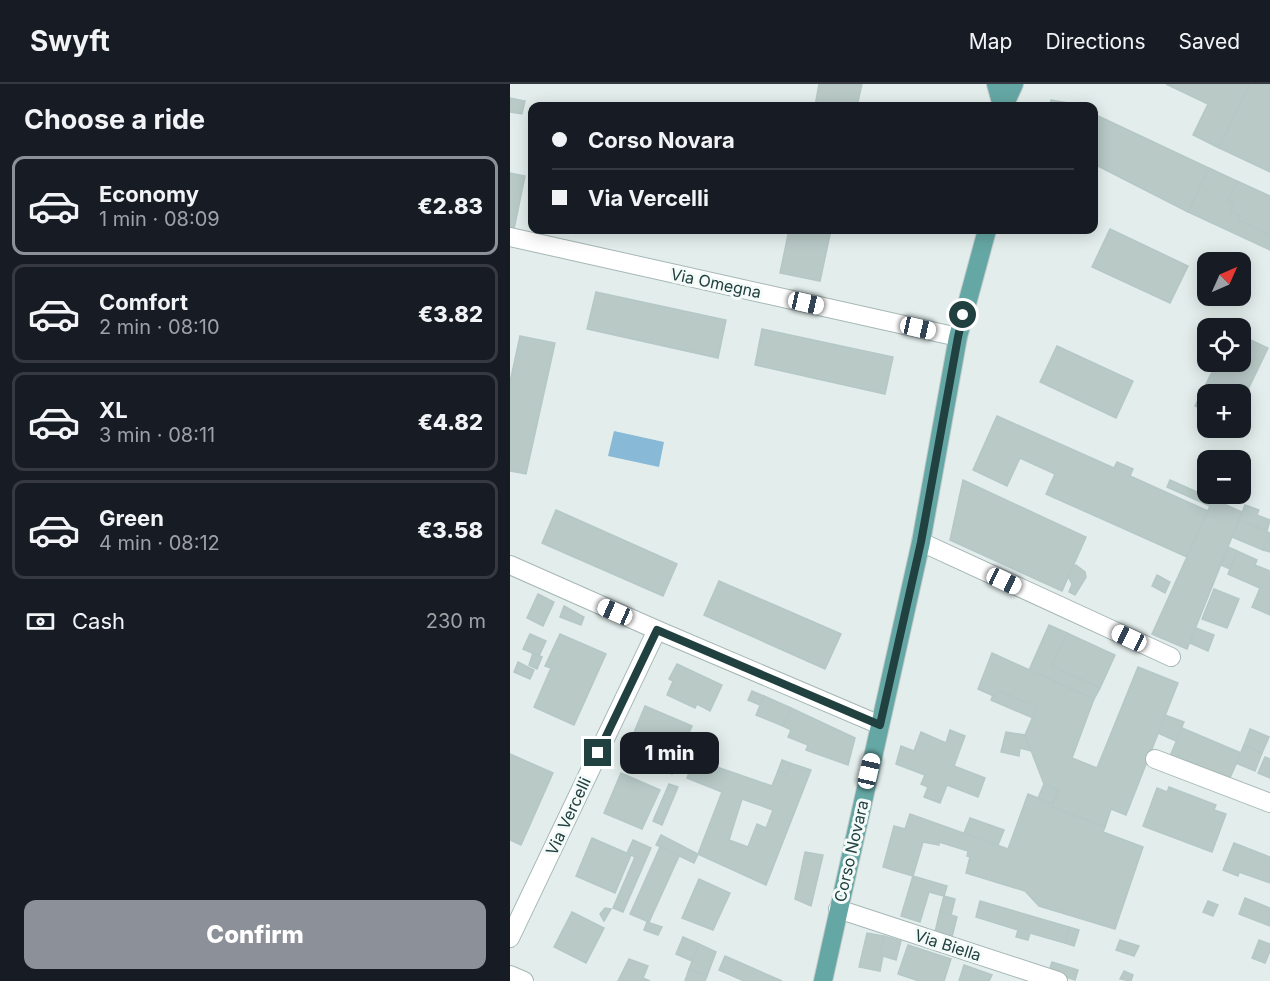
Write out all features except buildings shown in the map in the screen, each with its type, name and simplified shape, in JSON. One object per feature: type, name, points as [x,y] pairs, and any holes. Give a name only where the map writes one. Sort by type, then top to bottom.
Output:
[{"type":"main road","points":[[996,84],[1002,102]]},
{"type":"main road","points":[[1005,102],[1014,84]]},
{"type":"main road","name":"Corso Novara","points":[[822,981],[921,542],[958,337],[986,234]]},
{"type":"street","name":"Via Omegna","points":[[510,237],[958,337]]},
{"type":"street","points":[[921,542],[1171,657]]},
{"type":"street","points":[[510,565],[880,725]]},
{"type":"street","name":"Via Vercelli","points":[[510,938],[657,630]]},
{"type":"street","points":[[1155,759],[1270,803]]},
{"type":"street","name":"Via Biella","points":[[838,909],[1058,981]]},
{"type":"street","points":[[510,975],[524,981]]},
{"type":"water","points":[[614,431],[664,442],[659,467],[608,456]]},
{"type":"route","points":[[598,753],[657,630],[880,725],[921,542],[963,315]]}]
